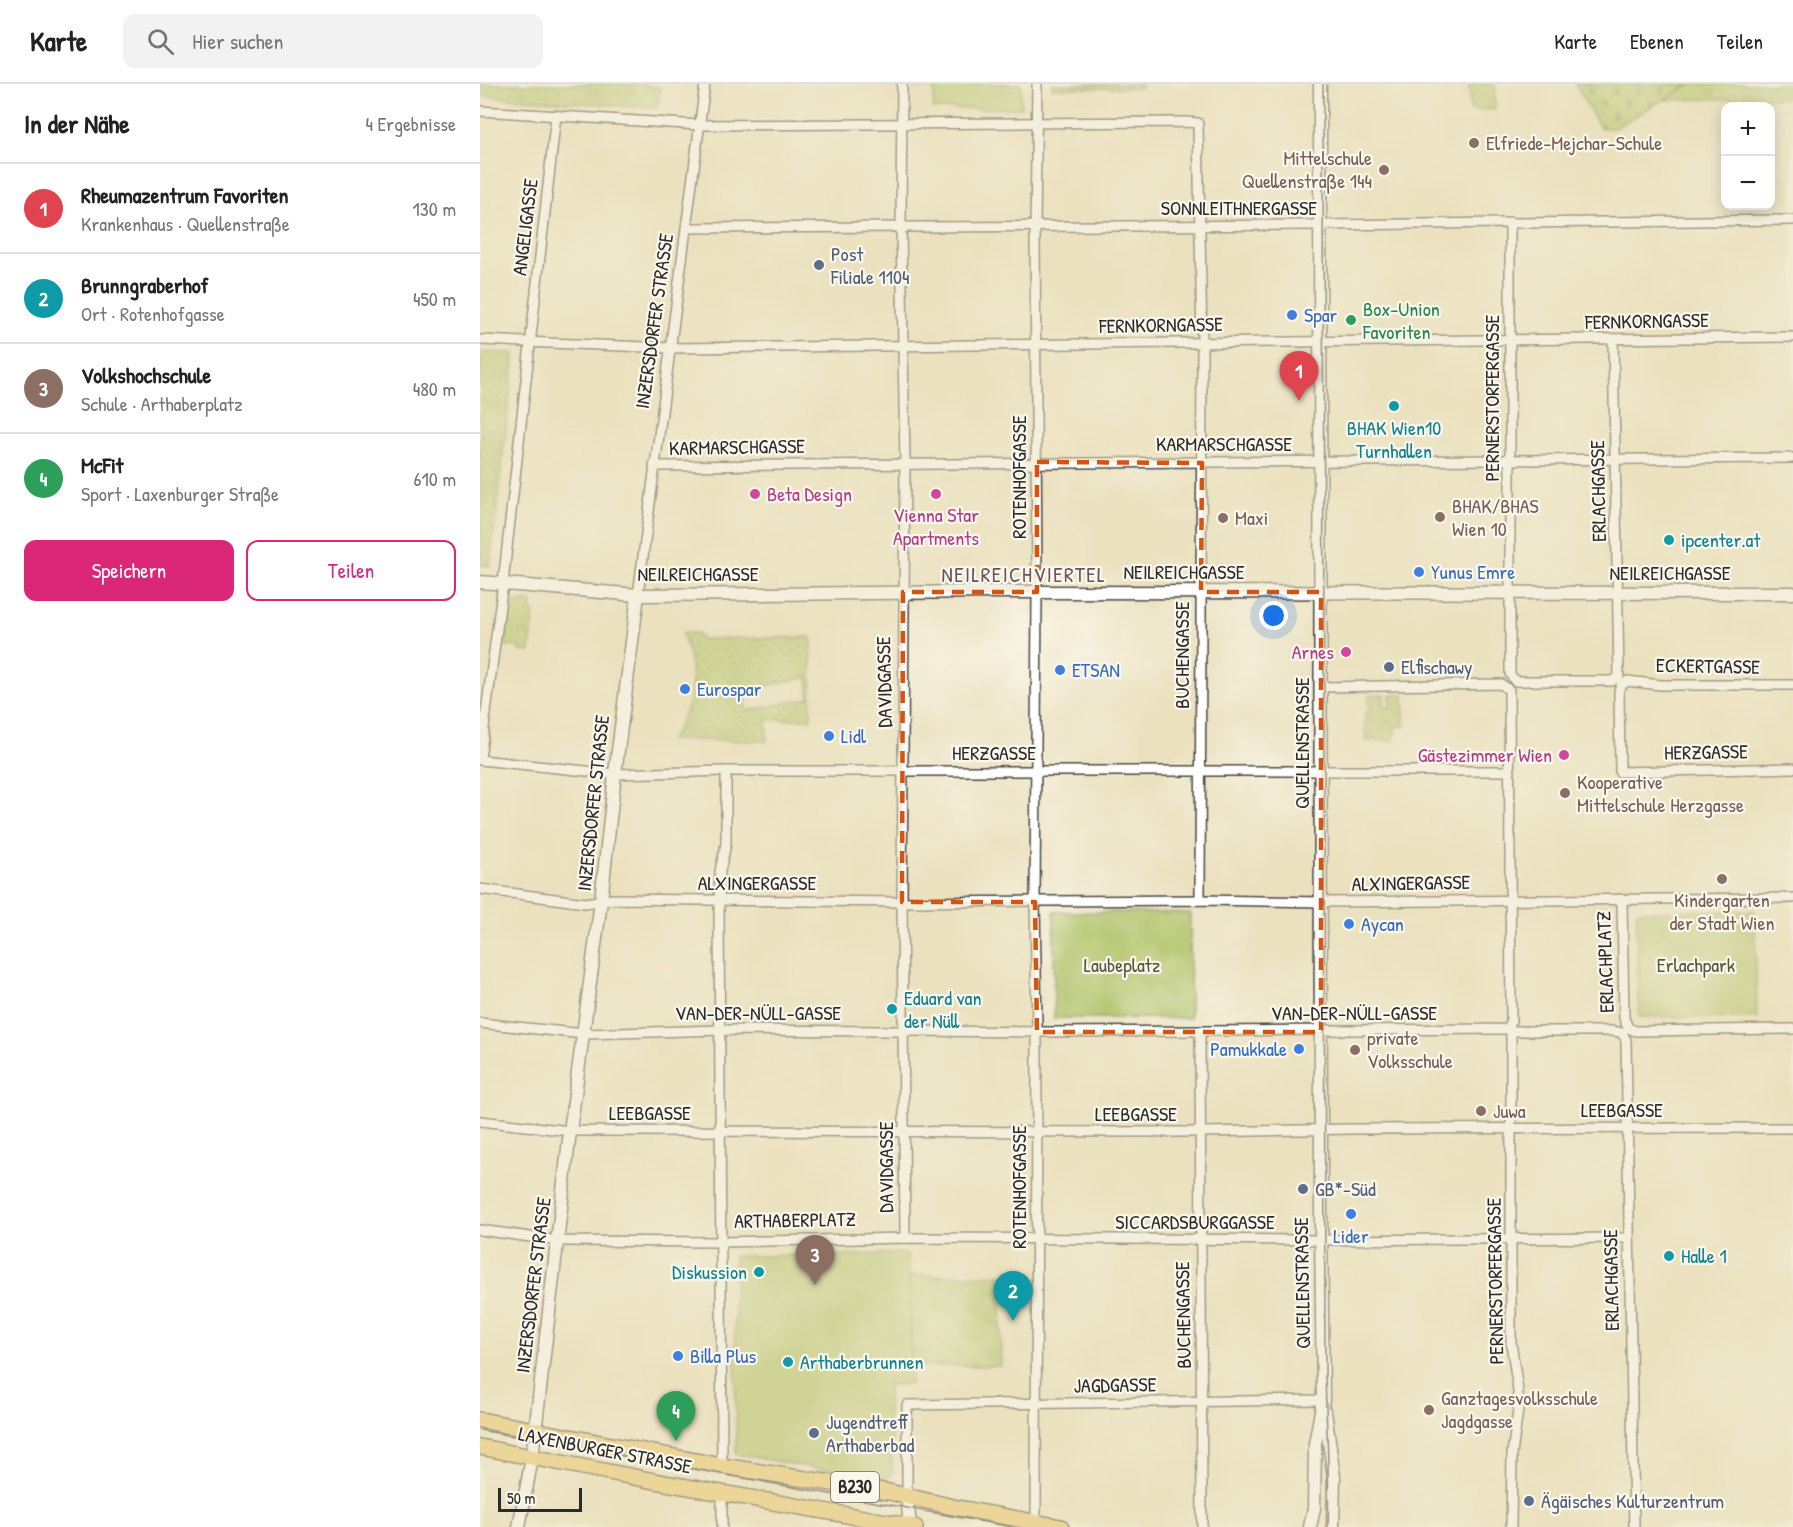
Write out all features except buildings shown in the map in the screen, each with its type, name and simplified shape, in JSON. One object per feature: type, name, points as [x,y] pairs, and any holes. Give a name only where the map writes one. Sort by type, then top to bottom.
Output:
[{"type":"main road","name":"LAXENBURGER STRASSE","points":[[480,1420],[722,1466]]},
{"type":"main road","name":"LAXENBURGER STRASSE","points":[[480,1447],[722,1493]]},
{"type":"main road","name":"B230","points":[[722,1466],[907,1496],[1061,1527]]},
{"type":"main road","name":"B230","points":[[722,1493],[915,1527]]},
{"type":"street","name":"INZERSDORFER STRASSE","points":[[519,1527],[532,1458],[570,1131],[705,84]]},
{"type":"street","name":"DAVIDGASSE","points":[[902,84],[901,227],[905,464],[902,902],[906,1131],[905,1238]]},
{"type":"street","name":"ROTENHOFGASSE","points":[[1035,902],[1037,84]]},
{"type":"street","name":"QUELLENSTRASSE","points":[[1320,84],[1321,1240],[1323,1401],[1334,1476],[1333,1527]]},
{"type":"street","points":[[480,111],[700,125],[1037,123]]},
{"type":"street","name":"ANGELIGASSE","points":[[503,583],[556,115]]},
{"type":"street","name":"BUCHENGASSE","points":[[1037,123],[1198,123],[1202,343],[1200,900]]},
{"type":"street","name":"SONNLEITHNERGASSE","points":[[686,228],[1793,220]]},
{"type":"street","name":"PERNERSTORFERGASSE","points":[[1510,222],[1509,693],[1512,1128],[1510,1240],[1511,1342],[1518,1391],[1518,1410],[1512,1454],[1511,1527]]},
{"type":"street","name":"FERNKORNGASSE","points":[[480,340],[670,348],[1793,337]]},
{"type":"street","name":"ERLACHGASSE","points":[[1613,339],[1620,772]]},
{"type":"street","name":"KARMARSCHGASSE","points":[[654,466],[1793,458]]},
{"type":"street","name":"NEILREICHGASSE","points":[[480,582],[638,595],[903,592],[1793,593]]},
{"type":"street","points":[[480,759],[503,583]]},
{"type":"street","name":"ECKERTGASSE","points":[[1322,687],[1620,680],[1660,685],[1793,685]]},
{"type":"street","name":"HERZGASSE","points":[[480,759],[615,774],[726,771],[1510,771]]},
{"type":"street","name":"HERZGASSE","points":[[1620,772],[1793,768]]},
{"type":"street","points":[[480,1230],[559,1241],[720,1242],[719,901],[720,871],[726,844],[726,771]]},
{"type":"street","name":"ALXINGERGASSE","points":[[480,889],[585,903],[613,899],[1035,902]]},
{"type":"street","name":"ERLACHPLATZ","points":[[1793,898],[1622,899],[1624,1018],[1628,1028],[1636,1031],[1793,1029]]},
{"type":"street","name":"ALXINGERGASSE","points":[[1200,900],[1321,902],[1622,899]]},
{"type":"street","points":[[1200,900],[1035,902],[1037,1032],[1200,1031]]},
{"type":"street","name":"VAN-DER-NÜLL-GASSE","points":[[480,1023],[584,1035],[721,1030],[1037,1032]]},
{"type":"street","name":"BUCHENGASSE","points":[[1200,1031],[1202,1527]]},
{"type":"street","name":"VAN-DER-NÜLL-GASSE","points":[[1200,1031],[1604,1031],[1622,1033]]},
{"type":"street","name":"ROTENHOFGASSE","points":[[1036,1523],[1037,1032]]},
{"type":"street","name":"ERLACHGASSE","points":[[1622,1033],[1626,1040],[1634,1527]]},
{"type":"street","name":"LEEBGASSE","points":[[480,1121],[570,1131],[1202,1132],[1512,1128],[1793,1128]]},
{"type":"street","name":"SICCARDSBURGGASSE","points":[[905,1238],[1510,1240],[1628,1238]]},
{"type":"street","name":"ARTHABERPLATZ","points":[[722,1466],[720,1242],[905,1238]]},
{"type":"street","name":"QUELLENSTRASSE","points":[[1310,1527],[1314,1508],[1315,1444],[1323,1401]]},
{"type":"street","name":"JAGDGASSE","points":[[907,1496],[907,1405],[1323,1401]]},
{"type":"street","points":[[722,1493],[722,1527]]},
{"type":"street","points":[[907,1496],[910,1527]]},
{"type":"highlighted area","points":[[1037,462],[1202,463],[1201,592],[1321,592],[1321,1032],[1037,1032],[1035,902],[902,902],[903,592],[1037,592]]},
{"type":"green space","points":[[480,84],[643,84],[661,88],[657,108],[480,96]]},
{"type":"green space","points":[[915,84],[1021,84],[1021,108],[933,109],[934,88],[915,88]]},
{"type":"green space","points":[[1052,84],[1141,84],[1141,88],[1052,88]]},
{"type":"green space","points":[[1469,84],[1495,84],[1495,110],[1470,110]]},
{"type":"green space","points":[[1575,84],[1691,84],[1615,128],[1600,128]]},
{"type":"green space","points":[[1691,84],[1793,84],[1793,98],[1664,100]]},
{"type":"green space","points":[[480,352],[515,353],[490,566],[480,565]]},
{"type":"green space","points":[[532,602],[531,611],[534,612],[530,652],[520,651],[520,647],[505,646],[510,610],[515,603]]},
{"type":"green space","points":[[682,633],[697,633],[702,639],[812,637],[811,719],[767,720],[767,741],[670,740],[689,701],[692,675]],"holes":[[[808,677],[809,698],[746,711],[746,690]]]},
{"type":"green space","points":[[1369,695],[1384,695],[1384,707],[1390,708],[1390,695],[1404,695],[1404,726],[1395,726],[1394,741],[1365,741],[1365,713],[1369,712]]},
{"type":"green space","name":"Erlachpark","points":[[1638,911],[1755,911],[1757,1018],[1639,1017],[1636,915]]},
{"type":"green space","name":"Laubeplatz","points":[[1054,912],[1190,913],[1190,1018],[1054,1018]]},
{"type":"green space","points":[[901,1253],[908,1255],[909,1261],[911,1384],[888,1385],[888,1434],[892,1436],[892,1476],[881,1480],[736,1454],[734,1256]]},
{"type":"green space","points":[[1001,1275],[1001,1366],[911,1366],[910,1276]]},
{"type":"tram line","points":[[1323,84],[1325,1371],[1328,1527]]},
{"type":"tram line","points":[[480,1430],[1012,1527]]},
{"type":"place","name":"Elfriede-Mejchar-Schule","points":[[1474,143]]},
{"type":"place","name":"Mittelschule Quellenstraße 144","points":[[1384,170]]},
{"type":"place","name":"Post Filiale 1104","points":[[819,265]]},
{"type":"place","name":"Spar","points":[[1292,315]]},
{"type":"place","name":"Box-Union Favoriten","points":[[1351,320]]},
{"type":"place","name":"Rheumazentrum Favoriten","points":[[1299,401]]},
{"type":"place","name":"BHAK Wien10 Turnhallen","points":[[1394,406]]},
{"type":"place","name":"Beta Design","points":[[755,494]]},
{"type":"place","name":"Vienna Star Apartments","points":[[936,494]]},
{"type":"place","name":"BHAK/BHAS Wien 10","points":[[1440,517]]},
{"type":"place","name":"Maxi","points":[[1223,518]]},
{"type":"place","name":"ipcenter.at","points":[[1669,540]]},
{"type":"place","name":"Yunus Emre","points":[[1419,572]]},
{"type":"place","name":"Arnes","points":[[1346,652]]},
{"type":"place","name":"Elfischawy","points":[[1389,667]]},
{"type":"place","name":"ETSAN","points":[[1060,670]]},
{"type":"place","name":"Eurospar","points":[[685,689]]},
{"type":"place","name":"Lidl","points":[[829,736]]},
{"type":"place","name":"Gästezimmer Wien","points":[[1564,755]]},
{"type":"place","name":"Kooperative Mittelschule Herzgasse","points":[[1565,793]]},
{"type":"place","name":"Kindergarten der Stadt Wien","points":[[1722,879]]},
{"type":"place","name":"Aycan","points":[[1349,924]]},
{"type":"place","name":"Eduard van der Nüll","points":[[892,1009]]},
{"type":"place","name":"Pamukkale","points":[[1299,1049]]},
{"type":"place","name":"private Volksschule","points":[[1355,1050]]},
{"type":"place","name":"Juwa","points":[[1481,1111]]},
{"type":"place","name":"GB*-Süd","points":[[1303,1189]]},
{"type":"place","name":"Lider","points":[[1351,1214]]},
{"type":"place","name":"Halle 1","points":[[1669,1256]]},
{"type":"place","name":"Diskussion","points":[[759,1272]]},
{"type":"place","name":"Volkshochschule","points":[[815,1285]]},
{"type":"place","name":"Brunngraberhof","points":[[1013,1321]]},
{"type":"place","name":"Billa Plus","points":[[678,1356]]},
{"type":"place","name":"Arthaberbrunnen","points":[[788,1362]]},
{"type":"place","name":"Ganztagesvolksschule Jagdgasse","points":[[1429,1410]]},
{"type":"place","name":"Jugendtreff Arthaberbad","points":[[814,1433]]},
{"type":"place","name":"McFit","points":[[676,1441]]},
{"type":"place","name":"Ägäisches Kulturzentrum","points":[[1529,1501]]},
{"type":"district","name":"NEILREICHVIERTEL","points":[[1024,575]]}]
